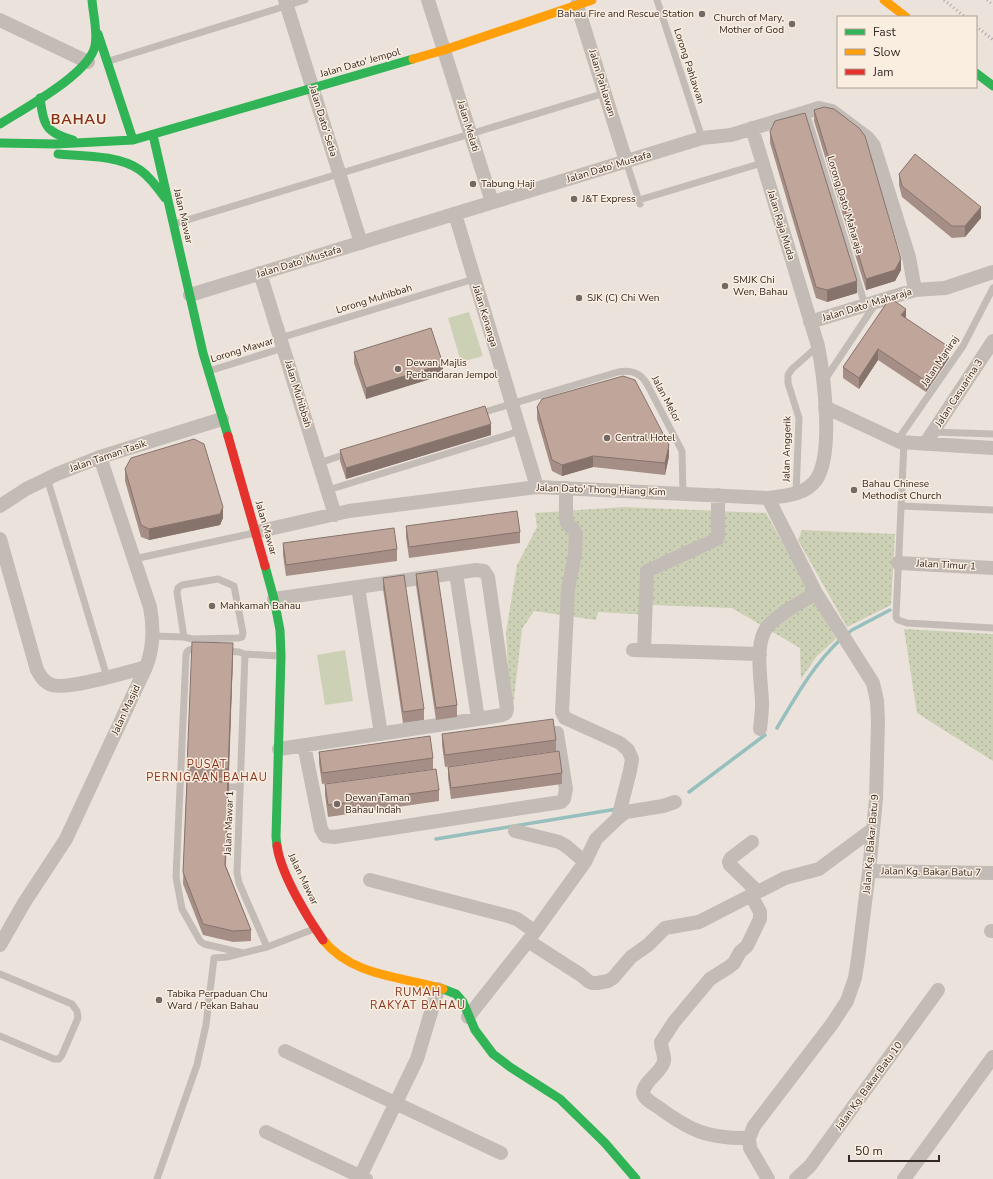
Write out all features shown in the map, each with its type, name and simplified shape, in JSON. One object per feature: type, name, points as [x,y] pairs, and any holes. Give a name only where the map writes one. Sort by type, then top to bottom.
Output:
[{"type":"street","points":[[88,0],[133,140]]},
{"type":"street","name":"Jalan Melati","points":[[428,0],[492,202]]},
{"type":"street","name":"Jalan Dato' Jempol","points":[[0,144],[56,144],[133,140],[444,50],[592,0]]},
{"type":"street","points":[[884,0],[905,16]]},
{"type":"street","name":"Jalan Dato' Setia","points":[[286,3],[361,242]]},
{"type":"street","name":"Jalan Pahlawan","points":[[571,7],[605,93],[626,161]]},
{"type":"street","points":[[0,124],[70,79],[88,62],[92,56],[96,42],[93,12]]},
{"type":"street","points":[[0,20],[88,62]]},
{"type":"street","points":[[977,74],[993,86]]},
{"type":"street","points":[[40,98],[43,117],[47,128],[56,135],[83,143]]},
{"type":"street","name":"Jalan Dato' Mustafa","points":[[190,295],[702,138],[731,135],[819,108],[832,111],[872,142],[909,257],[915,290]]},
{"type":"street","name":"Jalan Raja Muda","points":[[752,128],[818,346],[824,382],[826,407],[825,447],[820,470],[816,480],[807,488],[796,494]]},
{"type":"street","name":"Jalan Mawar","points":[[153,135],[208,371],[256,532],[274,599],[280,630],[281,656],[276,836],[279,858],[321,939],[330,949],[339,957],[354,965],[381,974],[452,992],[460,998],[475,1030],[493,1054],[510,1067],[560,1099],[605,1143],[636,1179]]},
{"type":"street","points":[[0,144],[20,150],[55,153],[124,163],[138,169],[148,177],[169,203]]},
{"type":"street","name":"Jalan Kenanga","points":[[455,214],[537,487]]},
{"type":"street","name":"Jalan Dato' Maharaja","points":[[810,322],[915,290],[945,288],[993,272]]},
{"type":"street","name":"Jalan Muhibbah","points":[[260,273],[335,515]]},
{"type":"street","name":"Jalan Casuarina 3","points":[[925,444],[993,341]]},
{"type":"street","points":[[826,407],[901,442],[993,448]]},
{"type":"street","name":"Jalan Taman Tasik","points":[[0,506],[26,489],[47,478],[100,457],[222,419]]},
{"type":"street","name":"Jalan Masjid","points":[[0,946],[24,902],[66,839],[146,668],[152,648],[153,636],[150,607],[100,457]]},
{"type":"street","name":"Jalan Dato' Thong Hiang Kim","points":[[256,532],[349,512],[537,487],[768,498],[796,494]]},
{"type":"street","points":[[468,1016],[531,936],[585,862],[596,838],[619,811],[630,771],[632,759],[628,750],[620,743],[565,718],[562,712],[568,589],[575,554],[576,534],[567,523],[566,488]]},
{"type":"street","points":[[718,495],[717,539],[647,571],[638,650],[760,654]]},
{"type":"street","name":"Jalan Kg. Bakar Batu 9","points":[[749,1138],[758,1119],[832,1024],[847,1001],[855,978],[869,871],[876,799],[878,721],[873,682],[816,593],[768,498]]},
{"type":"street","points":[[0,539],[37,670],[46,682],[53,685],[62,686],[146,668]]},
{"type":"street","name":"Jalan Timur 1","points":[[898,563],[993,568]]},
{"type":"street","points":[[274,599],[480,570],[487,574],[488,578],[507,710],[506,713],[502,715],[279,749]]},
{"type":"street","points":[[456,573],[478,719]]},
{"type":"street","points":[[358,587],[381,734]]},
{"type":"street","points":[[760,729],[762,706],[759,648],[762,636],[767,627],[779,616],[816,593]]},
{"type":"street","points":[[304,745],[321,829],[325,836],[334,837],[561,802],[564,799],[566,789],[557,733]]},
{"type":"street","points":[[619,811],[626,812],[663,806],[675,802]]},
{"type":"street","points":[[370,880],[517,919],[531,936],[588,981],[598,983],[608,981],[613,978],[631,958],[648,945],[665,928],[699,922],[794,875],[819,869],[873,829]]},
{"type":"street","points":[[515,831],[559,842],[585,862]]},
{"type":"street","points":[[752,842],[731,858],[729,862],[754,894],[760,912],[760,919],[747,946],[740,952],[734,963],[710,979],[674,1022],[661,1042],[664,1054],[664,1063],[645,1086],[643,1093],[646,1099],[669,1116],[686,1126],[707,1135],[728,1139],[749,1138],[750,1148],[768,1179]]},
{"type":"street","name":"Jalan Kg. Bakar Batu 7","points":[[869,871],[993,873]]},
{"type":"street","points":[[266,1132],[362,1178],[416,1059],[438,989]]},
{"type":"street","name":"Jalan Kg. Bakar Batu 10","points":[[796,1179],[810,1166],[938,990]]},
{"type":"street","points":[[285,1051],[501,1153]]},
{"type":"street","points":[[904,1179],[993,1057]]},
{"type":"lane","points":[[107,62],[286,3],[305,0]]},
{"type":"lane","points":[[562,0],[571,7]]},
{"type":"lane","name":"Lorong Pahlawan","points":[[657,0],[702,138]]},
{"type":"lane","points":[[174,224],[605,93]]},
{"type":"lane","name":"Lorong Dato' Maharaja","points":[[806,112],[872,303]]},
{"type":"lane","points":[[626,161],[639,202],[762,163]]},
{"type":"lane","name":"Lorong Muhibbah","points":[[282,343],[474,279]]},
{"type":"lane","name":"Jalan Maniraj","points":[[901,442],[963,346],[993,288]]},
{"type":"lane","points":[[824,382],[872,303]]},
{"type":"lane","name":"Lorong Mawar","points":[[208,371],[282,343]]},
{"type":"lane","name":"Jalan Anggerik","points":[[796,494],[799,418],[788,383],[788,375],[792,369],[818,346]]},
{"type":"lane","name":"Jalan Melor","points":[[468,418],[618,372],[636,372],[648,384],[682,451],[683,494]]},
{"type":"lane","points":[[328,490],[520,431]]},
{"type":"lane","points":[[934,432],[993,434]]},
{"type":"lane","points":[[901,442],[901,506],[896,612],[898,620],[907,623],[993,628]]},
{"type":"lane","points":[[319,463],[356,452]]},
{"type":"lane","points":[[47,478],[107,677]]},
{"type":"lane","points":[[901,506],[993,510]]},
{"type":"lane","points":[[134,559],[256,532]]},
{"type":"lane","points":[[153,636],[184,637],[192,639],[242,637],[242,626],[234,586],[218,580],[182,585],[178,588],[177,592],[184,637]]},
{"type":"lane","points":[[243,953],[202,943],[182,909],[175,872],[183,786],[186,655],[190,649],[235,651],[245,654],[281,656]]},
{"type":"lane","name":"Jalan Mawar 1","points":[[245,654],[237,878],[267,947]]},
{"type":"lane","points":[[228,787],[240,787]]},
{"type":"lane","points":[[157,1179],[197,1065],[206,1025],[214,958],[227,957],[267,947],[315,928]]},
{"type":"lane","points":[[0,974],[72,1004],[77,1011],[78,1018],[59,1059],[54,1059],[0,1036]]},
{"type":"green space","points":[[469,312],[483,356],[461,362],[448,318]]},
{"type":"green space","points":[[624,507],[766,513],[836,639],[817,656],[801,679],[800,648],[732,608],[652,605],[651,615],[598,612],[596,620],[534,611],[522,629],[513,707],[508,668],[506,632],[517,565],[537,527],[535,513]]},
{"type":"green space","points":[[802,530],[895,534],[891,605],[847,627],[798,540]]},
{"type":"green space","points":[[904,629],[993,634],[993,761],[917,713]]},
{"type":"green space","points":[[345,650],[353,701],[325,705],[317,655]]},
{"type":"building","points":[[824,107],[834,109],[859,128],[865,136],[901,259],[895,270],[866,279],[814,110]]},
{"type":"building","points":[[805,113],[857,281],[827,290],[816,287],[770,132],[775,121]]},
{"type":"building","points":[[915,154],[981,207],[965,226],[952,226],[902,186],[899,174]]},
{"type":"building","points":[[890,298],[906,309],[901,315],[949,347],[926,381],[878,349],[859,378],[843,367]]},
{"type":"building","name":"Dewan Majlis Perbandaran Jempol","points":[[431,328],[443,364],[366,388],[354,352]]},
{"type":"building","points":[[623,376],[635,380],[669,445],[665,463],[593,456],[562,465],[552,460],[537,407],[542,399]]},
{"type":"building","points":[[485,406],[491,424],[346,468],[340,450]]},
{"type":"building","points":[[194,439],[204,444],[223,507],[220,514],[149,529],[141,525],[125,469],[131,458]]},
{"type":"building","points":[[517,511],[520,532],[409,547],[406,526]]},
{"type":"building","points":[[394,528],[397,549],[286,565],[283,543]]},
{"type":"building","points":[[437,571],[457,705],[436,708],[416,574]]},
{"type":"building","points":[[404,575],[424,709],[403,712],[383,578]]},
{"type":"building","points":[[192,642],[233,643],[228,769],[187,767]]},
{"type":"building","points":[[553,719],[556,740],[445,755],[442,734]]},
{"type":"building","points":[[430,736],[433,758],[322,773],[319,752]]},
{"type":"building","points":[[559,751],[562,773],[451,788],[448,767]]},
{"type":"building","points":[[436,769],[439,790],[328,805],[325,784]]},
{"type":"building","points":[[187,776],[228,777],[228,782],[187,781]]},
{"type":"building","points":[[187,781],[228,782],[225,865],[251,930],[233,931],[203,924],[183,872]]},
{"type":"waterway","points":[[846,635],[852,630],[890,610]]},
{"type":"waterway","points":[[777,728],[798,692],[822,659],[841,639]]},
{"type":"waterway","points":[[689,792],[765,735]]},
{"type":"waterway","points":[[436,839],[617,809]]},
{"type":"railway","points":[[944,0],[964,16]]},
{"type":"railway","points":[[987,0],[993,5]]},
{"type":"railway","points":[[977,27],[993,40]]},
{"type":"traffic: fast","points":[[0,124],[55,90],[81,68],[90,57],[96,41],[92,0]]},
{"type":"traffic: fast","points":[[98,34],[133,140]]},
{"type":"traffic: fast","points":[[0,143],[56,144],[133,140],[413,59]]},
{"type":"traffic: fast","points":[[977,74],[993,86]]},
{"type":"traffic: fast","points":[[40,98],[43,115],[51,131],[73,140]]},
{"type":"traffic: fast","points":[[153,135],[203,353],[228,436]]},
{"type":"traffic: fast","points":[[58,154],[100,157],[122,161],[140,170],[147,176],[165,198]]},
{"type":"traffic: fast","points":[[265,566],[274,599],[280,630],[281,656],[277,846]]},
{"type":"traffic: fast","points":[[443,989],[456,994],[463,1002],[475,1030],[493,1054],[510,1067],[560,1099],[605,1143],[636,1179]]},
{"type":"traffic: slow","points":[[413,59],[592,0]]},
{"type":"traffic: slow","points":[[884,0],[905,16]]},
{"type":"traffic: slow","points":[[323,940],[335,952],[348,961],[363,968],[378,974],[443,989]]},
{"type":"traffic: jam","points":[[228,436],[265,566]]},
{"type":"traffic: jam","points":[[277,846],[279,857],[289,882],[302,908],[323,940]]},
{"type":"place","name":"Bahau Fire and Rescue Station","points":[[702,14]]},
{"type":"place","name":"Church of Mary, Mother of God","points":[[792,24]]},
{"type":"place","name":"Tabung Haji","points":[[473,184]]},
{"type":"place","name":"J&T Express","points":[[574,199]]},
{"type":"place","name":"SMJK Chi Wen, Bahau","points":[[725,286]]},
{"type":"place","name":"SJK (C) Chi Wen","points":[[579,298]]},
{"type":"place","name":"Dewan Majlis Perbandaran Jempol","points":[[398,369]]},
{"type":"place","name":"Central Hotel","points":[[607,438]]},
{"type":"place","name":"Bahau Chinese Methodist Church","points":[[854,490]]},
{"type":"place","name":"Mahkamah Bahau","points":[[212,606]]},
{"type":"place","name":"Dewan Taman Bahau Indah","points":[[337,804]]},
{"type":"place","name":"Tabika Perpaduan Chu Ward / Pekan Bahau","points":[[159,1000]]},
{"type":"district","name":"BAHAU","points":[[79,119]]},
{"type":"district","name":"PUSAT PERNIGAAN BAHAU","points":[[207,770]]},
{"type":"district","name":"RUMAH RAKYAT BAHAU","points":[[418,998]]}]
